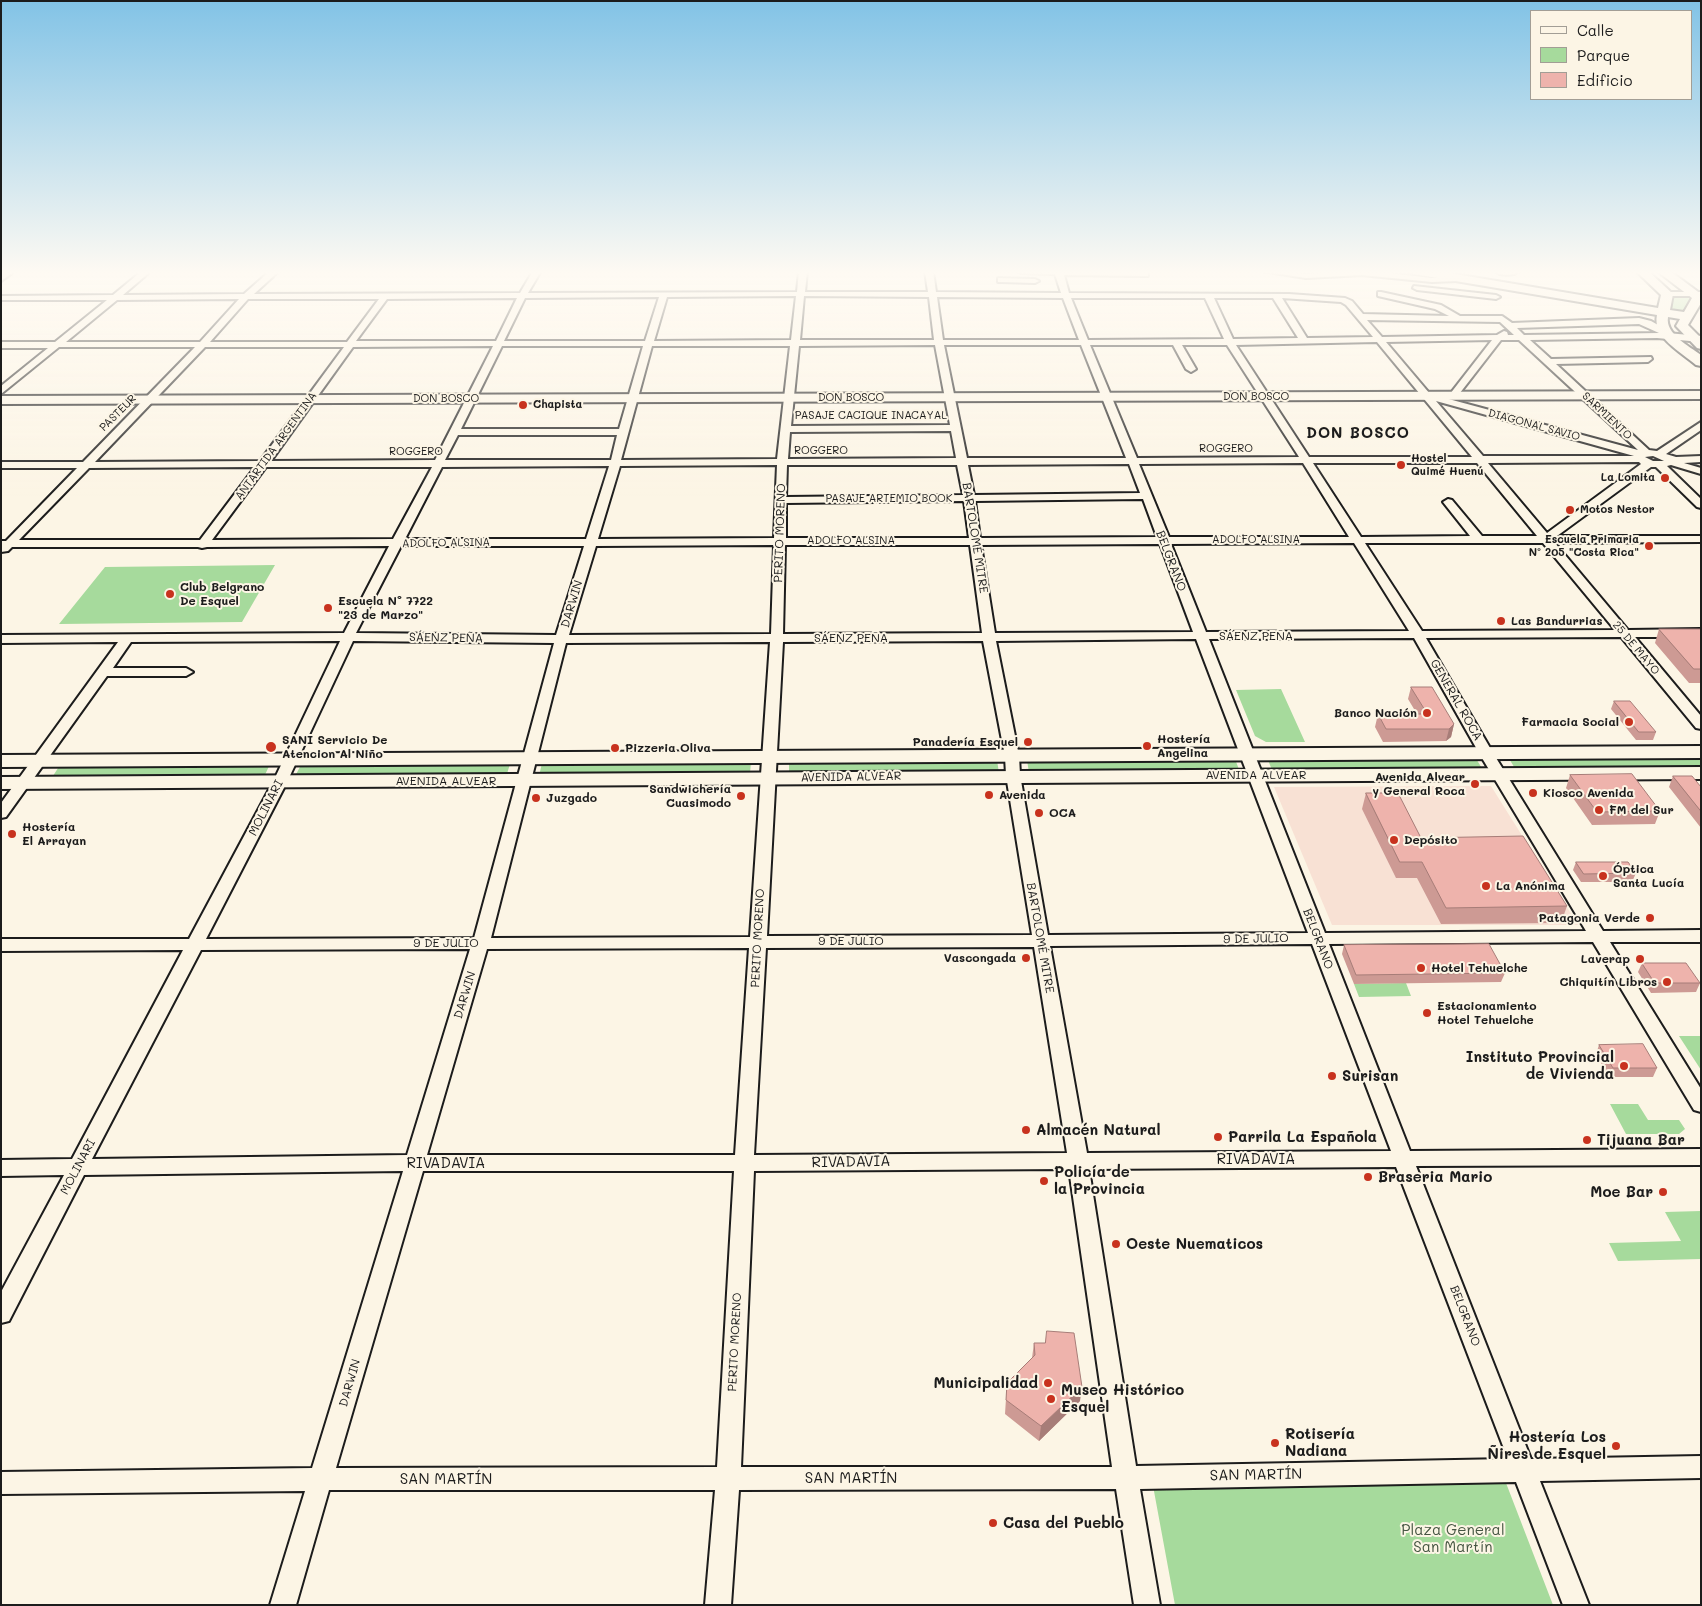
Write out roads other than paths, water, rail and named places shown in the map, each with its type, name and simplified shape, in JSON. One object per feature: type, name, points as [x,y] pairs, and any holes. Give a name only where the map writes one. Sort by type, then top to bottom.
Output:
[{"type":"street","points":[[1,391],[56,346]]},
{"type":"street","name":"PASTEUR","points":[[3,547],[202,346]]},
{"type":"street","name":"ANTARTIDA ARGENTINA","points":[[202,545],[264,465],[349,346]]},
{"type":"street","name":"MOLINARI","points":[[1,1314],[280,782],[348,637],[498,346]]},
{"type":"street","name":"DARWIN","points":[[283,1605],[481,942],[561,639],[615,464],[648,346]]},
{"type":"street","name":"PERITO MORENO","points":[[718,1605],[728,1478],[744,1164],[759,941],[767,768],[777,638],[782,464],[794,346]]},
{"type":"street","name":"BARTOLOMÉ MITRE","points":[[940,346],[970,498],[989,637],[1078,1160],[1147,1605]]},
{"type":"street","name":"BELGRANO","points":[[1088,346],[1576,1605]]},
{"type":"street","points":[[1176,346],[1191,370]]},
{"type":"street","name":"GENERAL ROCA","points":[[1233,346],[1418,635],[1486,753],[1701,1105]]},
{"type":"street","name":"25 DE MAYO","points":[[1385,346],[1701,725]]},
{"type":"street","points":[[1453,396],[1492,346]]},
{"type":"street","name":"SARMIENTO","points":[[1530,346],[1654,459],[1701,505]]},
{"type":"street","points":[[1681,346],[1701,362]]},
{"type":"street","points":[[1548,362],[1648,359]]},
{"type":"street","name":"DON BOSCO","points":[[1,400],[1701,395]]},
{"type":"street","name":"DIAGONAL SAVIO","points":[[1427,396],[1701,471]]},
{"type":"street","points":[[1546,540],[1701,425]]},
{"type":"street","name":"PASAJE CACIQUE INACAYAL","points":[[786,428],[956,428]]},
{"type":"street","points":[[454,432],[623,432]]},
{"type":"street","name":"ROGGERO","points":[[1,465],[782,464],[1701,459]]},
{"type":"street","name":"PASAJE ARTEMIO BOOK","points":[[781,500],[1147,496]]},
{"type":"street","points":[[1448,502],[1480,540]]},
{"type":"street","name":"ADOLFO ALSINA","points":[[3,547],[780,541],[1701,539]]},
{"type":"street","name":"SÁENZ PEÑA","points":[[1,640],[348,637],[561,639],[1701,634]]},
{"type":"street","points":[[1,814],[41,762],[127,638]]},
{"type":"street","points":[[103,672],[186,672]]},
{"type":"street","name":"AVENIDA ALVEAR","points":[[1,783],[525,780],[767,768],[1012,766],[1246,754],[1701,752]]},
{"type":"street","name":"AVENIDA ALVEAR","points":[[1,761],[530,759],[767,768]]},
{"type":"street","name":"AVENIDA ALVEAR","points":[[1012,766],[1255,776],[1701,773]]},
{"type":"street","name":"9 DE JULIO","points":[[1,945],[1040,941],[1701,936]]},
{"type":"street","name":"RIVADAVIA","points":[[1,1168],[415,1163],[744,1164],[1078,1160],[1701,1157]]},
{"type":"street","name":"SAN MARTÍN","points":[[1,1484],[321,1479],[1126,1478],[1701,1467]]},
{"type":"place","name":"Chapista","points":[[523,405]]},
{"type":"place","name":"Hostel Quimé Huenú","points":[[1401,465]]},
{"type":"place","name":"La Lomita","points":[[1665,478]]},
{"type":"place","name":"Motos Nestor","points":[[1570,510]]},
{"type":"place","name":"Escuela Primaria Nº 205 \"Costa Rica\"","points":[[1649,546]]},
{"type":"place","name":"Club Belgrano De Esquel","points":[[170,594]]},
{"type":"place","name":"Escuela N° 7722 \"23 de Marzo\"","points":[[328,608]]},
{"type":"place","name":"Las Bandurrias","points":[[1501,621]]},
{"type":"place","name":"Banco Nación","points":[[1427,713]]},
{"type":"place","name":"Farmacia Social","points":[[1629,722]]},
{"type":"place","name":"Panadería Esquel","points":[[1028,742]]},
{"type":"place","name":"Hostería Angelina","points":[[1147,746]]},
{"type":"place","name":"SANI Servicio De Atencion Al Niño","points":[[271,747]]},
{"type":"place","name":"Pizzeria Oliva","points":[[615,748]]},
{"type":"place","name":"Avenida Alvear y General Roca","points":[[1475,784]]},
{"type":"place","name":"Kiosco Avenida","points":[[1533,793]]},
{"type":"place","name":"Avenida","points":[[989,795]]},
{"type":"place","name":"Sandwichería Cuasimodo","points":[[741,796]]},
{"type":"place","name":"Juzgado","points":[[536,798]]},
{"type":"place","name":"FM del Sur","points":[[1599,810]]},
{"type":"place","name":"OCA","points":[[1039,813]]},
{"type":"place","name":"Hostería El Arrayan","points":[[12,834]]},
{"type":"place","name":"Depósito","points":[[1394,840]]},
{"type":"place","name":"Óptica Santa Lucía","points":[[1603,876]]},
{"type":"place","name":"La Anónima","points":[[1486,886]]},
{"type":"place","name":"Patagonia Verde","points":[[1650,918]]},
{"type":"place","name":"Vascongada","points":[[1026,958]]},
{"type":"place","name":"Laverap","points":[[1640,959]]},
{"type":"place","name":"Hotel Tehuelche","points":[[1421,968]]},
{"type":"place","name":"Chiquitín Libros","points":[[1667,982]]},
{"type":"place","name":"Estacionamiento Hotel Tehuelche","points":[[1427,1013]]},
{"type":"place","name":"Instituto Provincial de Vivienda","points":[[1624,1066]]},
{"type":"place","name":"Surisan","points":[[1332,1076]]},
{"type":"place","name":"Almacén Natural","points":[[1026,1130]]},
{"type":"place","name":"Parrila La Española","points":[[1218,1137]]},
{"type":"place","name":"Tijuana Bar","points":[[1587,1140]]},
{"type":"place","name":"Braseria Mario","points":[[1368,1177]]},
{"type":"place","name":"Policía de la Provincia","points":[[1044,1181]]},
{"type":"place","name":"Moe Bar","points":[[1663,1192]]},
{"type":"place","name":"Oeste Nuematicos","points":[[1116,1244]]},
{"type":"place","name":"Municipalidad","points":[[1048,1383]]},
{"type":"place","name":"Museo Histórico Esquel","points":[[1051,1399]]},
{"type":"place","name":"Rotisería Nadiana","points":[[1275,1443]]},
{"type":"place","name":"Hostería Los Ñires de Esquel","points":[[1616,1446]]},
{"type":"place","name":"Casa del Pueblo","points":[[993,1523]]},
{"type":"district","name":"DON BOSCO","points":[[1358,433]]},
{"type":"park label","name":"Plaza General San Martín","points":[[1453,1538]]}]
